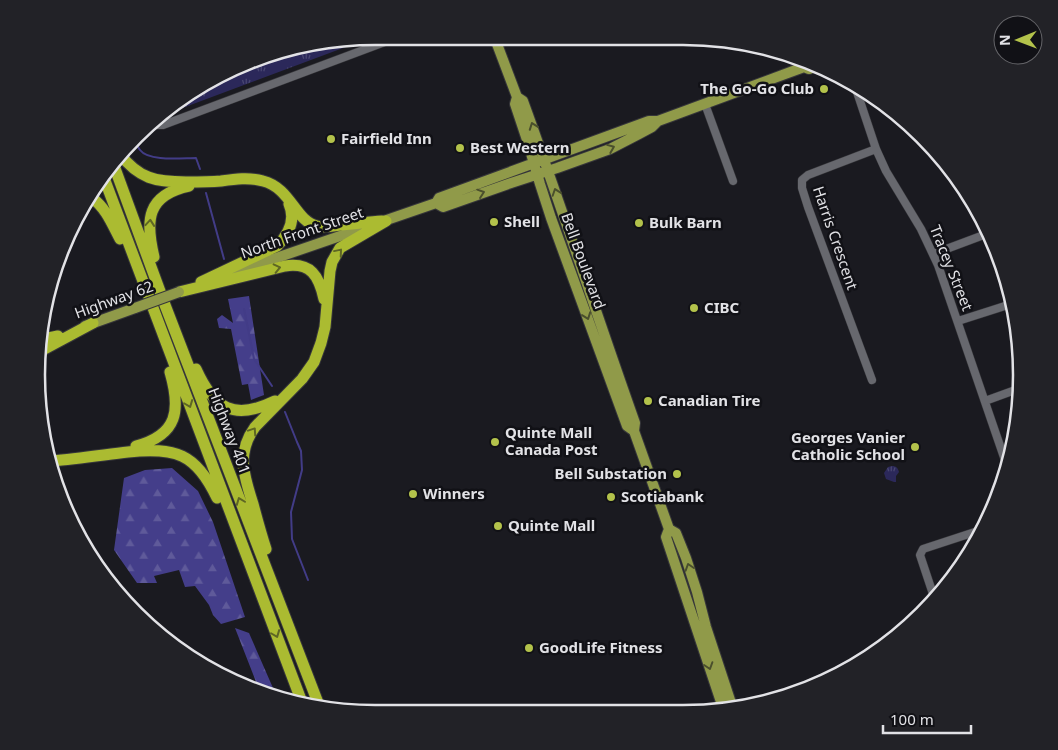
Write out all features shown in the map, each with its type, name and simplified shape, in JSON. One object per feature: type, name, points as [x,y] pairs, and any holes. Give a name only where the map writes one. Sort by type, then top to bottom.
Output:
[{"type":"highway","points":[[125,159],[138,171],[151,178],[167,182],[208,182]]},
{"type":"highway","name":"Highway 401","points":[[116,171],[167,310],[317,700]]},
{"type":"highway","points":[[284,397],[266,406],[250,411],[241,411],[232,410],[220,404],[209,392],[198,374],[167,310],[150,235],[149,224],[156,203],[167,193],[181,187],[239,179],[258,180],[271,184],[282,191],[307,221],[318,227],[386,221]]},
{"type":"highway","name":"Highway 401","points":[[106,184],[300,696]]},
{"type":"highway","points":[[179,292],[271,250],[282,241],[290,229],[292,217],[291,206],[282,191]]},
{"type":"highway","points":[[95,200],[106,213],[145,288],[174,386],[176,401],[174,415],[167,430],[159,437],[141,445],[102,454]]},
{"type":"highway","points":[[289,629],[247,485],[243,462],[244,452],[249,435],[255,427],[302,380],[318,354],[324,335],[330,272],[335,255],[340,248],[386,221]]},
{"type":"highway","points":[[179,292],[285,266],[299,265],[311,270],[320,282],[326,315]]},
{"type":"highway","points":[[46,348],[93,323]]},
{"type":"highway","points":[[47,339],[58,336]]},
{"type":"highway","points":[[56,460],[102,454],[164,450],[179,455],[194,464],[206,477],[216,496],[258,589]]},
{"type":"main road","name":"Bell Boulevard","points":[[497,45],[517,97],[515,104],[554,226],[627,426],[634,431]]},
{"type":"main road","name":"North Front Street","points":[[179,292],[308,246],[386,221],[436,203],[440,198],[545,159],[649,121],[658,121],[803,68]]},
{"type":"main road","name":"Bell Boulevard","points":[[517,97],[524,101],[545,159],[635,423],[634,431],[669,529],[666,537],[721,702]]},
{"type":"main road","name":"North Front Street","points":[[436,203],[443,207],[549,171],[618,145],[652,127],[658,121]]},
{"type":"main road","name":"Highway 62","points":[[58,336],[179,292]]},
{"type":"main road","name":"Bell Boulevard","points":[[669,529],[676,533],[686,558],[730,701]]},
{"type":"street","points":[[159,125],[377,45]]},
{"type":"street","name":"Tracey Street","points":[[858,96],[876,149],[886,171],[921,229],[933,254],[1003,455]]},
{"type":"street","points":[[705,104],[733,181]]},
{"type":"street","name":"Harris Crescent","points":[[872,380],[808,206],[802,188],[802,180],[808,175],[876,149]]},
{"type":"street","points":[[933,254],[982,236]]},
{"type":"street","points":[[958,321],[1006,306]]},
{"type":"street","points":[[985,401],[1012,391]]},
{"type":"street","points":[[932,592],[920,555],[923,549],[973,533]]},
{"type":"green space","points":[[347,47],[180,109],[210,89],[249,70],[290,56]]},
{"type":"green space","points":[[249,296],[264,395],[251,400],[248,384],[242,385],[231,329],[219,328],[217,319],[222,315],[233,323],[228,299]]},
{"type":"green space","points":[[888,467],[897,467],[899,472],[896,476],[896,482],[886,479],[884,473]]},
{"type":"green space","points":[[172,468],[198,491],[213,522],[245,617],[221,624],[213,615],[209,605],[195,586],[185,587],[179,570],[154,576],[157,583],[137,583],[114,550],[124,478],[145,470]]},
{"type":"green space","points":[[235,628],[249,633],[273,688],[256,683]]},
{"type":"waterway","points":[[138,146],[144,154],[158,158],[196,158],[200,169]]},
{"type":"waterway","points":[[206,193],[224,259]]},
{"type":"waterway","points":[[244,309],[254,359],[272,386]]},
{"type":"waterway","points":[[285,412],[301,451],[302,470],[291,512],[292,539],[308,580]]},
{"type":"place","name":"The Go-Go Club","points":[[824,89]]},
{"type":"place","name":"Fairfield Inn","points":[[331,139]]},
{"type":"place","name":"Best Western","points":[[460,148]]},
{"type":"place","name":"Shell","points":[[494,222]]},
{"type":"place","name":"Bulk Barn","points":[[639,223]]},
{"type":"place","name":"CIBC","points":[[694,308]]},
{"type":"place","name":"Canadian Tire","points":[[648,401]]},
{"type":"place","name":"Quinte Mall Canada Post","points":[[495,442]]},
{"type":"place","name":"Georges Vanier Catholic School","points":[[915,447]]},
{"type":"place","name":"Bell Substation","points":[[677,474]]},
{"type":"place","name":"Winners","points":[[413,494]]},
{"type":"place","name":"Scotiabank","points":[[611,497]]},
{"type":"place","name":"Quinte Mall","points":[[498,526]]},
{"type":"place","name":"GoodLife Fitness","points":[[529,648]]}]
